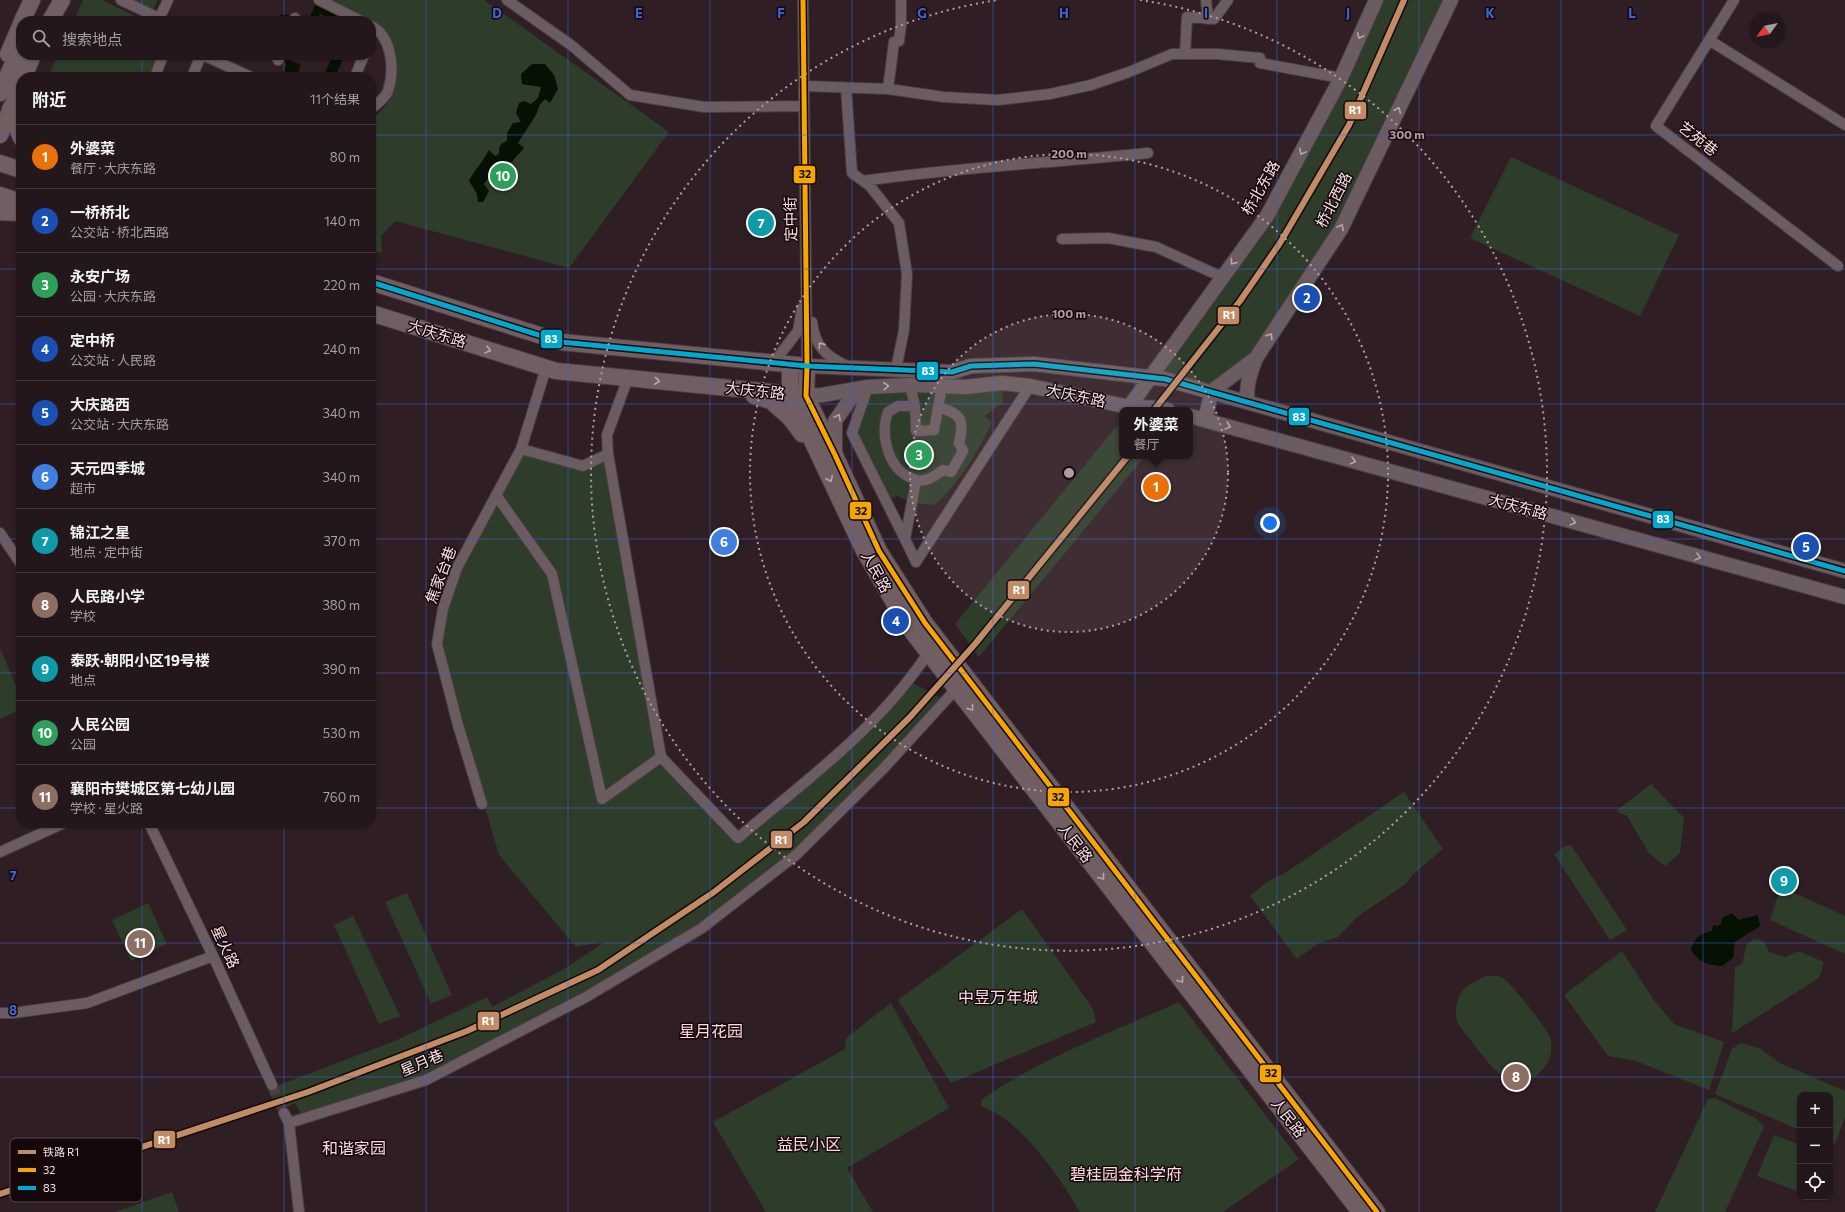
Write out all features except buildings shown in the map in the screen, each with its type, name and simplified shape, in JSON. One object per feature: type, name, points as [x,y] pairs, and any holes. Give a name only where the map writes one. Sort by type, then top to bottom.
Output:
[{"type":"main road","points":[[24,16],[32,0]]},
{"type":"main road","points":[[33,16],[41,0]]},
{"type":"main road","points":[[49,16],[54,0]]},
{"type":"main road","points":[[53,16],[62,0]]},
{"type":"main road","name":"桥北东路","points":[[1129,407],[1267,216],[1341,78],[1376,0]]},
{"type":"main road","name":"桥北西路","points":[[1212,391],[1256,358],[1341,229],[1451,0]]},
{"type":"main road","points":[[0,72],[16,35]]},
{"type":"main road","points":[[0,93],[16,56]]},
{"type":"main road","points":[[26,72],[31,60]]},
{"type":"main road","points":[[0,136],[16,95]]},
{"type":"main road","points":[[10,109],[16,125]]},
{"type":"main road","points":[[0,163],[16,168]]},
{"type":"main road","points":[[0,195],[16,200]]},
{"type":"main road","points":[[0,212],[16,213]]},
{"type":"main road","name":"大庆东路","points":[[376,284],[561,342],[790,365],[952,372],[971,366],[1034,364],[1165,379],[1212,391],[1845,571]]},
{"type":"main road","name":"大庆东路","points":[[376,315],[556,371],[798,395],[910,385],[966,387],[1002,383],[1030,386],[1129,407]]},
{"type":"main road","points":[[1248,402],[1247,387],[1256,358]]},
{"type":"main road","name":"人民路","points":[[790,365],[798,395],[828,457],[880,551],[925,623],[1377,1212]]},
{"type":"main road","name":"人民路","points":[[798,395],[807,366]]},
{"type":"main road","points":[[730,388],[771,401],[828,457]]},
{"type":"main road","points":[[828,457],[835,421],[851,398],[868,388]]},
{"type":"main road","points":[[1205,420],[1212,391]]},
{"type":"main road","name":"大庆东路","points":[[1193,417],[1845,597]]},
{"type":"main road","name":"人民路","points":[[828,457],[864,551],[907,625],[1360,1212]]},
{"type":"street","points":[[122,0],[152,16]]},
{"type":"street","points":[[161,16],[168,0]]},
{"type":"street","points":[[319,0],[351,16]]},
{"type":"street","points":[[507,0],[572,45],[630,95],[704,107],[804,106]]},
{"type":"street","name":"定中街","points":[[803,0],[807,366]]},
{"type":"street","points":[[888,89],[894,42],[899,41],[901,25],[901,0]]},
{"type":"street","points":[[1206,0],[1208,19]]},
{"type":"street","points":[[1185,54],[1187,17],[1214,19],[1228,0]]},
{"type":"street","name":"艺苑巷","points":[[1734,0],[1656,126],[1838,266]]},
{"type":"street","points":[[376,33],[388,43],[391,70],[388,92],[376,103]]},
{"type":"street","points":[[1709,40],[1845,125]]},
{"type":"street","points":[[804,86],[888,89],[944,97],[998,100],[1050,94],[1091,85],[1129,72],[1172,54],[1217,54],[1260,58],[1260,63],[1341,78]]},
{"type":"street","points":[[157,72],[161,60]]},
{"type":"street","points":[[194,72],[200,60]]},
{"type":"street","points":[[213,60],[240,72]]},
{"type":"street","points":[[357,72],[362,60]]},
{"type":"street","points":[[846,88],[852,173],[870,186],[899,223],[907,274],[904,330],[896,370]]},
{"type":"street","points":[[862,181],[919,173],[1148,153]]},
{"type":"street","points":[[1062,238],[1108,238],[1156,247],[1222,277]]},
{"type":"street","points":[[767,362],[778,357],[798,331],[806,285]]},
{"type":"street","points":[[806,285],[814,336],[829,357],[851,368]]},
{"type":"street","name":"焦家台巷","points":[[482,804],[458,725],[437,644],[443,609],[457,568],[521,449],[546,368]]},
{"type":"street","points":[[628,378],[607,435],[608,454],[661,757],[738,838],[862,732],[913,677],[928,654]]},
{"type":"street","points":[[910,385],[915,406],[916,431],[934,430],[942,386]]},
{"type":"street","points":[[868,388],[852,433],[916,562],[1030,386]]},
{"type":"street","points":[[915,406],[898,406],[888,412],[884,422],[885,440],[892,458],[902,474],[916,481],[932,478],[943,470],[951,472],[963,451],[959,443],[962,429],[960,420],[954,412],[938,407]]},
{"type":"street","points":[[521,449],[583,466],[608,454]]},
{"type":"street","points":[[905,539],[916,481]]},
{"type":"street","points":[[496,495],[552,574],[602,799],[661,757]]},
{"type":"street","points":[[0,533],[16,557]]},
{"type":"street","name":"星月巷","points":[[289,1123],[426,1080],[586,997],[702,928],[796,855],[884,769],[956,689]]},
{"type":"street","points":[[0,852],[53,828]]},
{"type":"street","name":"星火路","points":[[151,828],[214,956],[272,1085]]},
{"type":"street","points":[[0,1013],[13,1013],[87,1003],[214,956]]},
{"type":"street","points":[[284,1112],[289,1123],[299,1212]]},
{"type":"green space","points":[[83,0],[102,0],[135,16],[76,16]]},
{"type":"green space","points":[[134,0],[158,0],[153,10]]},
{"type":"green space","points":[[329,0],[484,0],[669,132],[569,268],[395,221],[381,236],[382,253],[376,251],[376,115],[385,106],[394,91],[397,73],[391,39],[387,33],[376,24],[376,16],[363,16]]},
{"type":"green space","points":[[1376,0],[1450,0],[1341,229],[1256,358],[1212,391],[1150,378],[1267,216]]},
{"type":"green space","points":[[56,60],[162,61],[158,72],[50,72]]},
{"type":"green space","points":[[1511,157],[1679,235],[1640,316],[1470,238]]},
{"type":"green space","points":[[1002,383],[1003,403],[984,416],[992,422],[968,466],[944,496],[935,505],[912,503],[897,496],[886,502],[852,433],[868,387]]},
{"type":"green space","points":[[1119,426],[1119,459],[1143,459],[979,657],[955,624],[1115,428]]},
{"type":"green space","points":[[521,449],[583,466],[608,454],[661,757],[738,838],[862,732],[909,681],[945,700],[796,855],[702,928],[426,1078],[301,1114],[295,1103],[278,1112],[267,1087],[282,1084],[397,1040],[487,997],[492,1007],[566,968],[606,941],[576,947],[499,855],[437,644],[457,568]]},
{"type":"green space","points":[[0,648],[16,686],[16,711],[0,719]]},
{"type":"green space","points":[[1651,784],[1684,818],[1680,853],[1665,866],[1649,853],[1627,816],[1616,811]]},
{"type":"green space","points":[[1404,792],[1443,849],[1412,875],[1407,883],[1357,917],[1338,937],[1319,943],[1297,959],[1250,896],[1267,882],[1285,873]]},
{"type":"green space","points":[[1571,845],[1627,930],[1610,940],[1554,854],[1565,846]]},
{"type":"green space","points":[[1781,887],[1845,916],[1845,954],[1770,920]]},
{"type":"green space","points":[[407,893],[452,995],[431,1004],[385,902]]},
{"type":"green space","points":[[148,903],[167,944],[131,961],[112,920]]},
{"type":"green space","points":[[1022,909],[1093,1009],[1096,1022],[951,1083],[898,1000]]},
{"type":"green space","points":[[353,916],[400,1016],[379,1024],[334,925]]},
{"type":"green space","points":[[1754,939],[1764,941],[1769,952],[1785,957],[1798,951],[1824,962],[1819,978],[1732,1033],[1735,967],[1742,964],[1747,944]]},
{"type":"green space","points":[[1622,951],[1653,999],[1674,1024],[1724,1042],[1709,1090],[1636,1061],[1608,1056],[1564,995]]},
{"type":"green space","points":[[1486,976],[1501,977],[1512,986],[1527,1004],[1549,1036],[1551,1051],[1548,1062],[1536,1076],[1526,1082],[1517,1083],[1508,1080],[1499,1074],[1483,1057],[1457,1021],[1456,1006],[1459,996],[1465,988]]},
{"type":"green space","points":[[1179,1002],[1299,1159],[1223,1212],[1080,1212],[1038,1151],[1008,1121],[981,1105],[982,1099],[1005,1084],[1053,1058]]},
{"type":"green space","points":[[891,1003],[949,1108],[847,1168],[873,1212],[766,1212],[713,1122],[845,1049],[846,1038]]},
{"type":"green space","points":[[1741,1043],[1761,1049],[1780,1063],[1845,1091],[1845,1117],[1835,1144],[1833,1143],[1833,1092],[1797,1092],[1797,1129],[1715,1094],[1732,1049]]},
{"type":"green space","points":[[1715,1098],[1757,1119],[1764,1127],[1725,1212],[1655,1212],[1708,1099]]},
{"type":"green space","points":[[1774,1135],[1797,1144],[1797,1191],[1757,1176]]},
{"type":"green space","points":[[172,1192],[179,1212],[115,1212]]},
{"type":"shaded area","points":[[315,5],[338,16],[325,16],[320,14],[319,16],[310,16]]},
{"type":"shaded area","points":[[285,14],[290,16],[278,16]]},
{"type":"shaded area","points":[[278,60],[289,60],[301,65],[298,72],[283,72],[286,64]]},
{"type":"shaded area","points":[[331,60],[343,60],[337,72],[325,72]]},
{"type":"shaded area","points":[[532,64],[545,64],[554,75],[558,89],[550,103],[545,99],[540,104],[536,115],[518,143],[524,148],[508,166],[501,161],[484,184],[489,191],[483,202],[478,202],[477,194],[469,181],[471,177],[489,150],[495,156],[499,154],[501,144],[507,141],[507,133],[513,123],[521,122],[516,113],[519,103],[524,101],[531,104],[538,98],[541,87],[522,84],[521,74]]},
{"type":"shaded area","points":[[1732,913],[1739,920],[1758,915],[1760,926],[1735,942],[1733,958],[1722,966],[1708,964],[1700,960],[1691,950],[1696,939],[1704,933],[1712,931],[1713,925],[1718,926],[1721,923],[1722,918]]},
{"type":"tunnel","points":[[272,1085],[284,1113]]},
{"type":"rail line","name":"R1","points":[[1156,407],[1240,301],[1280,243],[1349,125],[1404,0]]},
{"type":"rail line","name":"R1","points":[[142,1147],[308,1092],[467,1031],[598,970],[714,892],[804,822],[910,717],[975,644],[1126,459]]},
{"type":"rail line","name":"R1","points":[[0,1194],[10,1191]]},
{"type":"transit line","name":"32","points":[[803,0],[807,366],[806,396],[879,551],[925,623],[1377,1212]]},
{"type":"transit line","name":"83","points":[[376,284],[561,342],[807,366],[952,372],[971,366],[1034,364],[1165,379],[1845,571]]},
{"type":"place","name":"人民公园","points":[[503,176]]},
{"type":"place","name":"锦江之星","points":[[761,223]]},
{"type":"place","name":"一桥桥北","points":[[1307,298]]},
{"type":"place","name":"永安广场","points":[[919,455]]},
{"type":"place","name":"外婆菜","points":[[1156,487]]},
{"type":"place","name":"天元四季城","points":[[724,542]]},
{"type":"place","name":"大庆路西","points":[[1806,547]]},
{"type":"place","name":"定中桥","points":[[896,621]]},
{"type":"place","name":"泰跃·朝阳小区19号楼","points":[[1784,881]]},
{"type":"place","name":"襄阳市樊城区第七幼儿园","points":[[140,943]]},
{"type":"place","name":"人民路小学","points":[[1516,1077]]},
{"type":"district","name":"中昱万年城","points":[[998,997]]},
{"type":"district","name":"星月花园","points":[[711,1031]]},
{"type":"district","name":"益民小区","points":[[809,1144]]},
{"type":"district","name":"和谐家园","points":[[354,1148]]},
{"type":"district","name":"碧桂园金科学府","points":[[1126,1174]]}]
